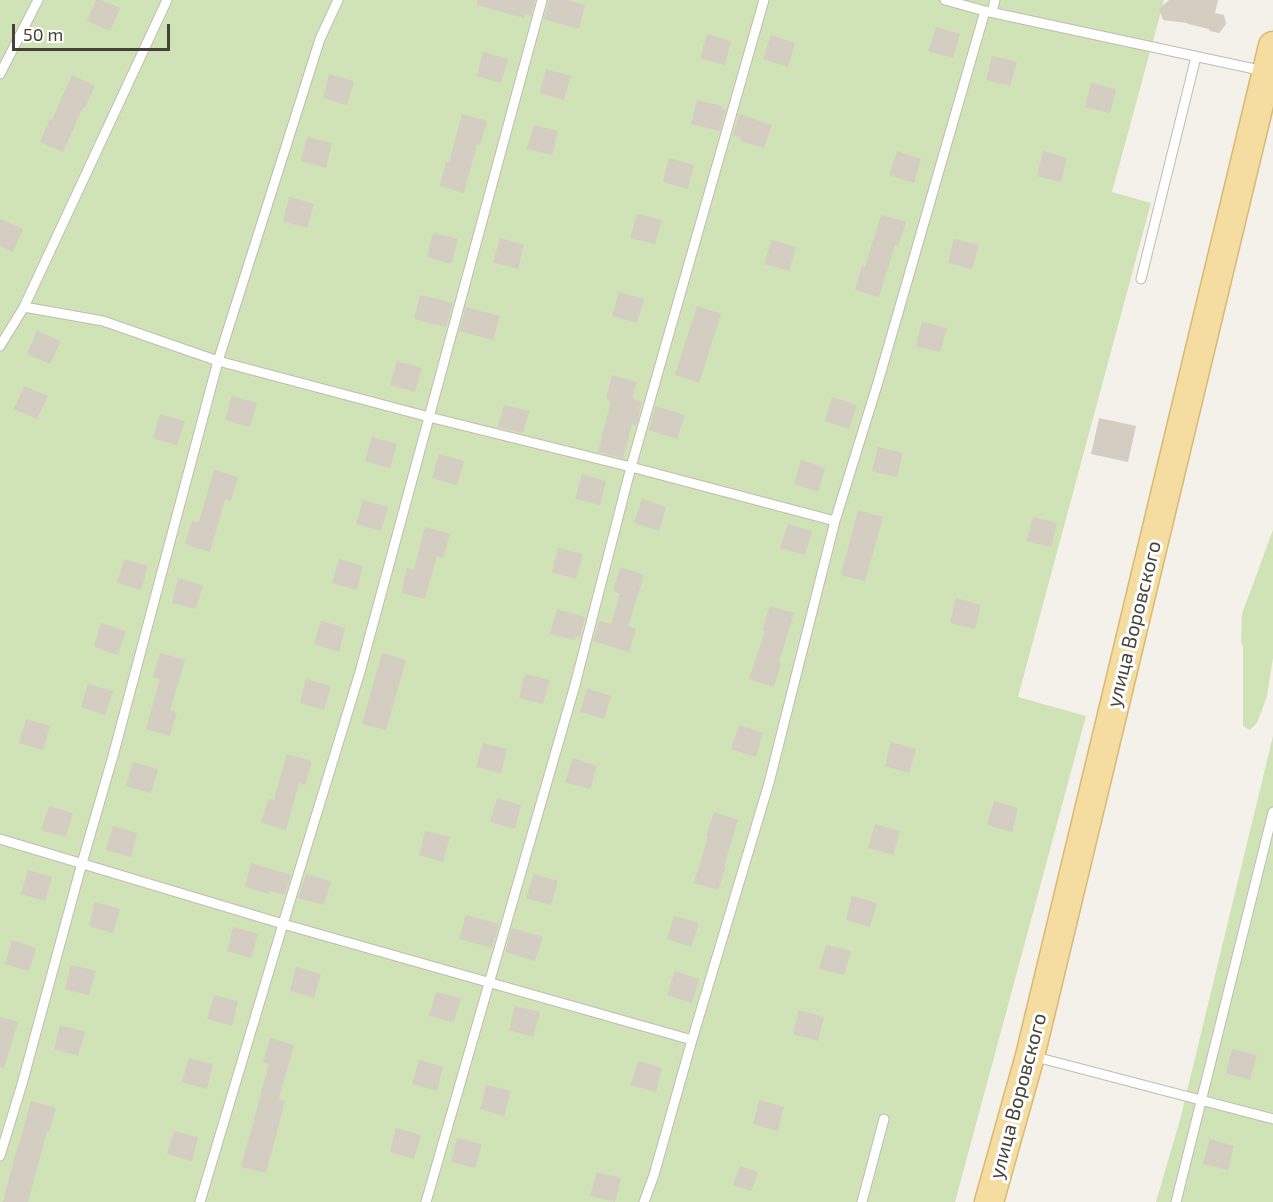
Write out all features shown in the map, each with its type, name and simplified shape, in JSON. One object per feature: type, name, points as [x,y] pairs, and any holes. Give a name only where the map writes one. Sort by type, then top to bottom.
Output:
[{"type":"main road","name":"улица Воровского","points":[[989,1202],[1030,1056],[1270,59]]},
{"type":"lane","points":[[0,74],[38,0]]},
{"type":"lane","points":[[0,346],[24,307],[167,0]]},
{"type":"lane","points":[[0,1156],[113,756],[218,361],[320,39],[338,0]]},
{"type":"lane","points":[[200,1202],[282,924],[360,672],[542,0]]},
{"type":"lane","points":[[426,1202],[575,685],[631,467],[764,0]]},
{"type":"lane","points":[[945,0],[1196,57],[1270,59]]},
{"type":"lane","points":[[644,1202],[654,1175],[692,1040],[770,783],[835,521],[988,11],[994,0]]},
{"type":"lane","points":[[1141,279],[1196,57]]},
{"type":"lane","points":[[24,307],[103,321],[218,361],[835,521]]},
{"type":"lane","points":[[1176,1202],[1273,812]]},
{"type":"lane","points":[[0,839],[282,924],[692,1040]]},
{"type":"lane","points":[[1030,1056],[1273,1119]]},
{"type":"lane","points":[[862,1202],[884,1119]]},
{"type":"green space","points":[[0,0],[1164,0],[1112,192],[1151,203],[1018,697],[1086,716],[955,1202],[0,1202]]},
{"type":"green space","points":[[1273,530],[1273,658],[1267,696],[1257,723],[1250,730],[1243,726],[1242,614]]},
{"type":"green space","points":[[1273,736],[1273,1202],[1156,1202],[1180,1120]]},
{"type":"building","points":[[96,0],[120,8],[110,31],[87,21]]},
{"type":"building","points":[[477,0],[535,0],[531,16],[525,14],[524,18],[477,5]]},
{"type":"building","points":[[549,0],[567,0],[585,5],[579,29],[544,19]]},
{"type":"building","points":[[1169,0],[1218,0],[1215,13],[1224,15],[1226,24],[1219,33],[1187,23],[1163,20],[1159,9]]},
{"type":"building","points":[[936,27],[960,34],[953,58],[928,51]]},
{"type":"building","points":[[707,34],[731,41],[725,65],[700,58]]},
{"type":"building","points":[[771,35],[795,43],[788,67],[763,59]]},
{"type":"building","points":[[483,52],[508,59],[501,83],[477,76]]},
{"type":"building","points":[[992,56],[1017,62],[1010,86],[986,80]]},
{"type":"building","points":[[546,69],[571,76],[564,100],[540,93]]},
{"type":"building","points":[[329,74],[354,81],[347,105],[323,98]]},
{"type":"building","points":[[72,75],[95,86],[63,152],[40,142]]},
{"type":"building","points":[[1091,83],[1116,89],[1110,113],[1085,107]]},
{"type":"building","points":[[697,100],[722,106],[721,109],[726,110],[720,131],[691,124]]},
{"type":"building","points":[[462,114],[487,121],[480,145],[477,144],[464,193],[440,186],[446,162],[449,163]]},
{"type":"building","points":[[739,114],[772,125],[764,148],[740,141],[741,137],[733,135]]},
{"type":"building","points":[[534,125],[558,131],[552,155],[527,149]]},
{"type":"building","points":[[307,137],[332,143],[326,168],[301,161]]},
{"type":"building","points":[[897,151],[921,159],[914,183],[889,175]]},
{"type":"building","points":[[1043,151],[1067,158],[1061,182],[1037,176]]},
{"type":"building","points":[[669,158],[694,165],[688,189],[663,182]]},
{"type":"building","points":[[289,197],[314,204],[307,228],[283,221]]},
{"type":"building","points":[[637,214],[662,220],[655,244],[630,238]]},
{"type":"building","points":[[881,215],[906,222],[898,246],[895,245],[879,297],[855,290],[862,266],[865,267]]},
{"type":"building","points":[[0,219],[23,229],[13,252],[0,246]]},
{"type":"building","points":[[433,233],[458,239],[451,264],[427,257]]},
{"type":"building","points":[[500,238],[524,245],[518,269],[493,262]]},
{"type":"building","points":[[954,239],[979,245],[972,269],[948,263]]},
{"type":"building","points":[[772,240],[796,247],[789,271],[764,264]]},
{"type":"building","points":[[619,292],[644,299],[637,323],[612,316]]},
{"type":"building","points":[[420,295],[453,303],[446,327],[414,319]]},
{"type":"building","points":[[697,306],[721,314],[699,383],[675,375]]},
{"type":"building","points":[[466,307],[500,316],[493,340],[459,331]]},
{"type":"building","points":[[922,322],[947,328],[940,352],[916,346]]},
{"type":"building","points":[[37,331],[61,341],[50,364],[27,354]]},
{"type":"building","points":[[397,361],[422,368],[415,392],[390,385]]},
{"type":"building","points":[[612,375],[637,382],[632,399],[642,402],[636,426],[632,424],[623,458],[598,452],[611,401],[606,399]]},
{"type":"building","points":[[24,386],[48,396],[37,419],[14,409]]},
{"type":"building","points":[[232,396],[257,403],[250,427],[225,420]]},
{"type":"building","points":[[832,397],[857,405],[849,429],[825,421]]},
{"type":"building","points":[[504,405],[529,411],[523,433],[498,427]]},
{"type":"building","points":[[655,406],[685,415],[677,439],[649,430]]},
{"type":"building","points":[[160,414],[185,421],[177,445],[153,438]]},
{"type":"building","points":[[1099,418],[1136,426],[1128,462],[1091,454]]},
{"type":"building","points":[[372,437],[397,444],[390,468],[365,461]]},
{"type":"building","points":[[878,447],[903,453],[897,477],[872,471]]},
{"type":"building","points":[[439,454],[464,461],[457,485],[432,478]]},
{"type":"building","points":[[801,460],[825,468],[818,492],[794,484]]},
{"type":"building","points":[[214,470],[238,477],[231,501],[225,499],[210,552],[185,544],[192,521],[199,522]]},
{"type":"building","points":[[582,474],[606,481],[600,505],[575,499]]},
{"type":"building","points":[[642,499],[666,507],[659,531],[634,523]]},
{"type":"building","points":[[363,500],[388,507],[381,531],[356,524]]},
{"type":"building","points":[[858,510],[883,517],[865,581],[841,575]]},
{"type":"building","points":[[1033,517],[1057,523],[1051,547],[1026,541]]},
{"type":"building","points":[[788,524],[812,531],[805,555],[780,548]]},
{"type":"building","points":[[425,527],[450,534],[443,558],[437,556],[425,599],[401,593],[407,568],[414,570]]},
{"type":"building","points":[[558,548],[583,554],[576,579],[552,572]]},
{"type":"building","points":[[124,559],[148,566],[141,590],[117,583]]},
{"type":"building","points":[[339,559],[363,566],[357,590],[332,583]]},
{"type":"building","points":[[620,567],[644,575],[628,626],[636,629],[629,652],[593,641],[599,621],[611,624],[620,594],[613,591]]},
{"type":"building","points":[[178,578],[203,585],[196,609],[172,603]]},
{"type":"building","points":[[956,598],[981,605],[975,629],[950,623]]},
{"type":"building","points":[[770,606],[794,613],[774,687],[749,679],[765,631],[762,630]]},
{"type":"building","points":[[557,609],[585,617],[580,637],[576,636],[575,640],[550,634]]},
{"type":"building","points":[[321,621],[345,628],[339,652],[314,644]]},
{"type":"building","points":[[101,623],[126,631],[118,655],[94,647]]},
{"type":"building","points":[[160,653],[185,660],[170,710],[177,712],[170,736],[146,729],[160,679],[153,677]]},
{"type":"building","points":[[382,653],[406,660],[386,730],[362,724]]},
{"type":"building","points":[[525,674],[550,680],[543,704],[519,698]]},
{"type":"building","points":[[306,679],[331,686],[324,710],[300,703]]},
{"type":"building","points":[[88,684],[113,691],[105,715],[81,707]]},
{"type":"building","points":[[587,688],[611,696],[604,719],[580,712]]},
{"type":"building","points":[[26,719],[50,726],[43,750],[19,743]]},
{"type":"building","points":[[739,725],[763,733],[756,757],[731,749]]},
{"type":"building","points":[[891,742],[916,749],[909,773],[885,766]]},
{"type":"building","points":[[483,743],[507,749],[501,773],[476,767]]},
{"type":"building","points":[[287,754],[312,761],[305,785],[299,783],[286,830],[261,823],[268,799],[274,800]]},
{"type":"building","points":[[573,758],[597,766],[590,789],[565,782]]},
{"type":"building","points":[[133,762],[158,769],[151,793],[126,786]]},
{"type":"building","points":[[497,798],[521,805],[515,829],[490,822]]},
{"type":"building","points":[[994,801],[1018,808],[1012,832],[987,825]]},
{"type":"building","points":[[49,806],[73,813],[66,837],[41,830]]},
{"type":"building","points":[[714,812],[738,820],[718,890],[694,883]]},
{"type":"building","points":[[875,824],[900,831],[893,855],[868,848]]},
{"type":"building","points":[[113,826],[137,833],[131,857],[106,850]]},
{"type":"building","points":[[425,831],[450,837],[443,862],[419,855]]},
{"type":"building","points":[[251,863],[291,875],[285,895],[270,891],[269,894],[245,887]]},
{"type":"building","points":[[28,870],[52,877],[45,901],[21,894]]},
{"type":"building","points":[[306,874],[331,881],[324,905],[298,898]]},
{"type":"building","points":[[534,874],[558,881],[551,905],[526,898]]},
{"type":"building","points":[[852,896],[877,903],[870,927],[846,920]]},
{"type":"building","points":[[95,902],[120,909],[113,933],[89,926]]},
{"type":"building","points":[[466,915],[499,924],[492,948],[459,939]]},
{"type":"building","points":[[674,916],[699,923],[691,947],[667,939]]},
{"type":"building","points":[[233,927],[258,934],[251,958],[227,951]]},
{"type":"building","points":[[512,928],[543,937],[535,961],[505,952]]},
{"type":"building","points":[[12,940],[36,948],[29,971],[5,964]]},
{"type":"building","points":[[826,945],[851,951],[844,975],[819,969]]},
{"type":"building","points":[[71,965],[96,971],[89,995],[65,989]]},
{"type":"building","points":[[296,967],[321,974],[314,998],[290,991]]},
{"type":"building","points":[[675,971],[699,979],[692,1003],[667,995]]},
{"type":"building","points":[[436,992],[461,998],[454,1022],[429,1016]]},
{"type":"building","points":[[214,995],[238,1001],[232,1026],[207,1019]]},
{"type":"building","points":[[515,1006],[540,1012],[533,1037],[509,1030]]},
{"type":"building","points":[[799,1010],[824,1017],[818,1041],[793,1034]]},
{"type":"building","points":[[0,1017],[18,1022],[4,1068],[0,1067]]},
{"type":"building","points":[[60,1025],[85,1032],[78,1056],[54,1049]]},
{"type":"building","points":[[270,1038],[294,1045],[279,1099],[285,1101],[266,1173],[241,1167],[269,1064],[263,1062]]},
{"type":"building","points":[[1232,1049],[1257,1055],[1250,1080],[1226,1073]]},
{"type":"building","points":[[189,1058],[213,1064],[207,1089],[182,1082]]},
{"type":"building","points":[[419,1060],[443,1067],[437,1091],[412,1084]]},
{"type":"building","points":[[638,1061],[662,1068],[656,1092],[631,1085]]},
{"type":"building","points":[[486,1085],[511,1091],[504,1116],[480,1109]]},
{"type":"building","points":[[759,1100],[784,1107],[778,1131],[753,1124]]},
{"type":"building","points":[[31,1101],[56,1108],[49,1132],[47,1131],[28,1202],[3,1202],[17,1148]]},
{"type":"building","points":[[396,1128],[421,1135],[414,1159],[390,1152]]},
{"type":"building","points":[[174,1131],[198,1137],[192,1161],[167,1154]]},
{"type":"building","points":[[457,1138],[482,1144],[475,1168],[451,1162]]},
{"type":"building","points":[[1210,1139],[1234,1146],[1228,1170],[1203,1164]]},
{"type":"building","points":[[740,1166],[758,1172],[751,1191],[733,1185]]},
{"type":"building","points":[[597,1172],[621,1178],[615,1202],[590,1196]]}]
